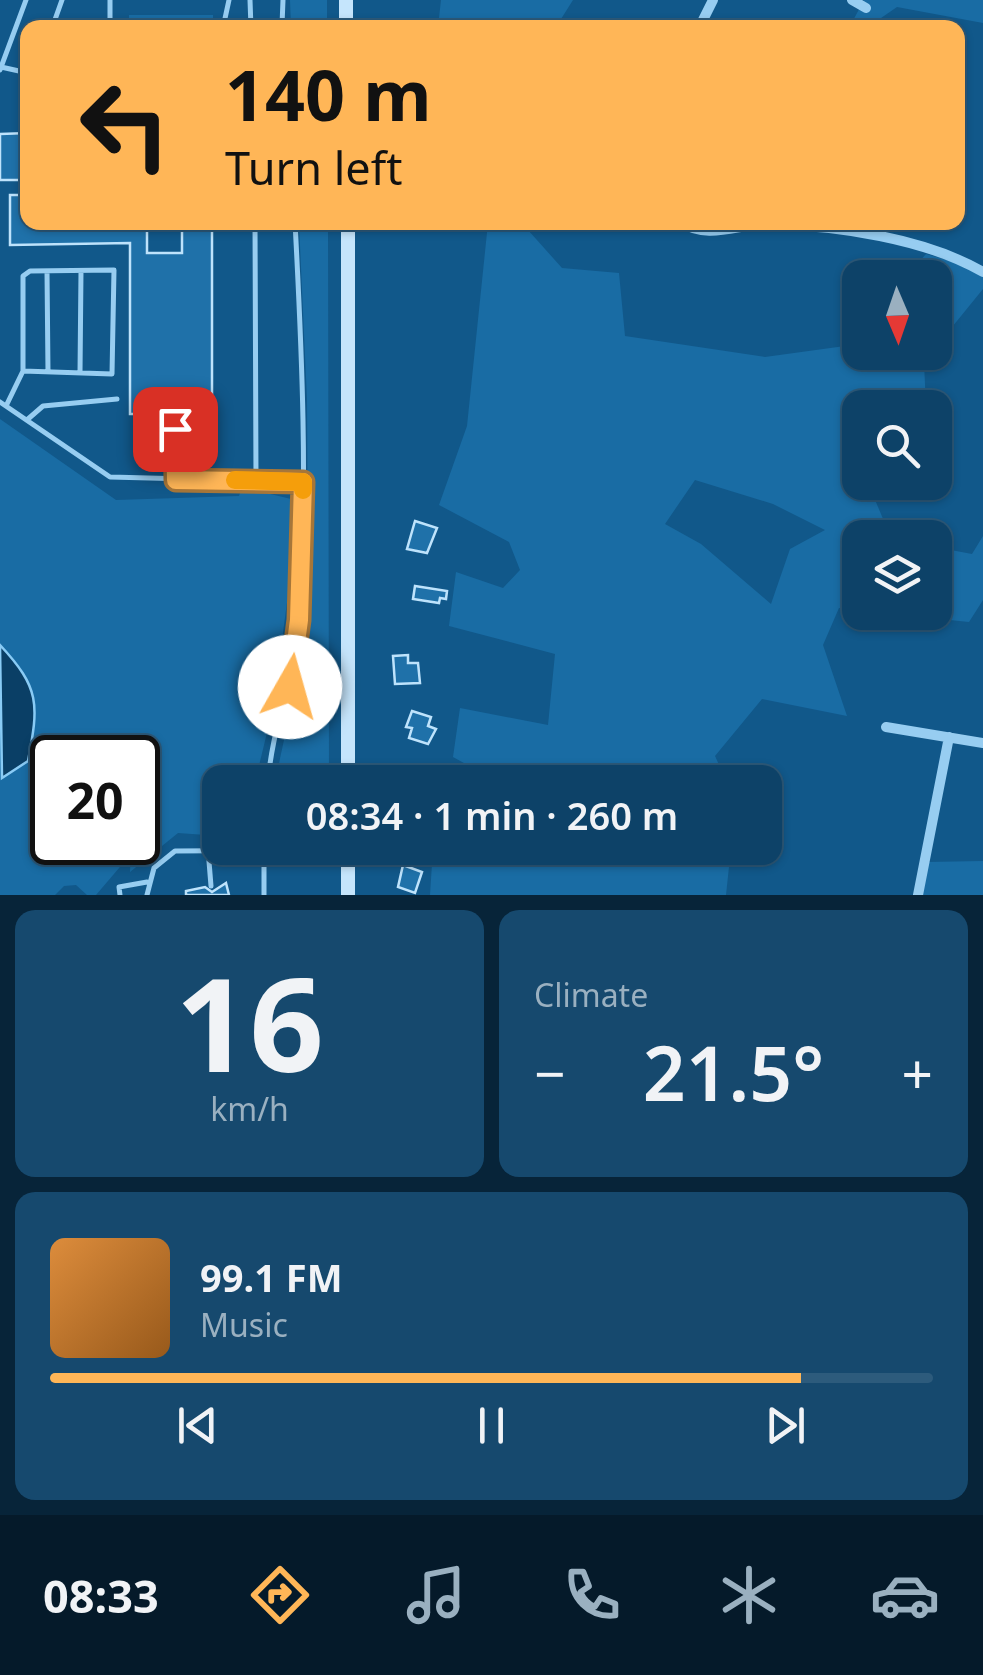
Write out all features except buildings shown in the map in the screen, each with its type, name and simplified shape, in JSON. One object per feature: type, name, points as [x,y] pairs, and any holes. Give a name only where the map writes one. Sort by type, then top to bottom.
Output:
[{"type":"street","points":[[852,0],[866,8]]},
{"type":"street","points":[[348,230],[348,765]]},
{"type":"street","points":[[821,230],[932,251],[983,272]]},
{"type":"street","points":[[886,727],[983,743]]},
{"type":"street","points":[[918,895],[948,737]]},
{"type":"street","points":[[348,865],[348,895]]},
{"type":"lane","points":[[1,68],[26,0]]},
{"type":"lane","points":[[255,230],[256,480]]},
{"type":"lane","points":[[272,765],[290,687],[299,620],[303,482],[295,230]]},
{"type":"lane","points":[[23,371],[112,374],[114,270],[47,271],[23,276],[23,371],[4,403],[110,477],[303,482]]},
{"type":"lane","points":[[47,271],[48,372]]},
{"type":"lane","points":[[80,271],[80,373]]},
{"type":"lane","points":[[28,419],[43,406],[117,400]]},
{"type":"lane","points":[[176,480],[175,429],[208,428]]},
{"type":"lane","points":[[148,895],[148,882],[166,854],[202,849]]},
{"type":"lane","points":[[209,865],[210,886]]},
{"type":"lane","points":[[264,865],[264,895]]},
{"type":"lane","points":[[120,895],[118,886],[148,882]]},
{"type":"shaded area","points":[[290,0],[327,0],[327,20],[291,20]]},
{"type":"shaded area","points":[[441,0],[573,0],[560,20],[439,20]]},
{"type":"shaded area","points":[[864,0],[983,0],[983,23],[897,7],[878,20],[853,20]]},
{"type":"shaded area","points":[[129,15],[213,15],[213,20],[129,20]]},
{"type":"shaded area","points":[[299,230],[328,230],[329,765],[279,765],[299,670],[308,555],[307,399]]},
{"type":"shaded area","points":[[487,230],[528,230],[562,268],[619,273],[625,336],[765,357],[842,346],[842,370],[924,370],[925,390],[842,390],[842,500],[875,500],[883,520],[842,520],[842,608],[823,645],[847,716],[762,699],[715,756],[719,765],[468,765],[453,757],[460,708],[548,725],[555,654],[449,626],[456,572],[503,588],[520,570],[509,542],[439,505],[467,426]],"holes":[[[695,480],[773,504],[825,530],[790,549],[771,604],[701,544],[665,524]]]},
{"type":"shaded area","points":[[926,254],[947,260],[921,260]]},
{"type":"shaded area","points":[[952,261],[983,270],[983,289],[952,327]]},
{"type":"shaded area","points":[[0,419],[116,500],[239,496],[242,487],[291,499],[293,557],[273,708],[259,765],[202,765],[202,835],[178,833],[160,848],[160,735],[30,735],[30,865],[122,865],[96,895],[87,895],[76,885],[64,886],[55,895],[0,895]]},
{"type":"shaded area","points":[[983,536],[983,600],[969,622],[952,620],[952,550],[972,554]]},
{"type":"shaded area","points":[[0,645],[23,673],[35,711],[28,761],[2,778]]},
{"type":"shaded area","points":[[983,861],[983,895],[920,895],[927,862]]},
{"type":"shaded area","points":[[432,865],[729,865],[726,895],[430,895]]},
{"type":"slow traffic","points":[[235,480],[303,482],[303,490]]},
{"type":"route","points":[[175,429],[176,480],[303,482],[299,620],[290,687]]}]
